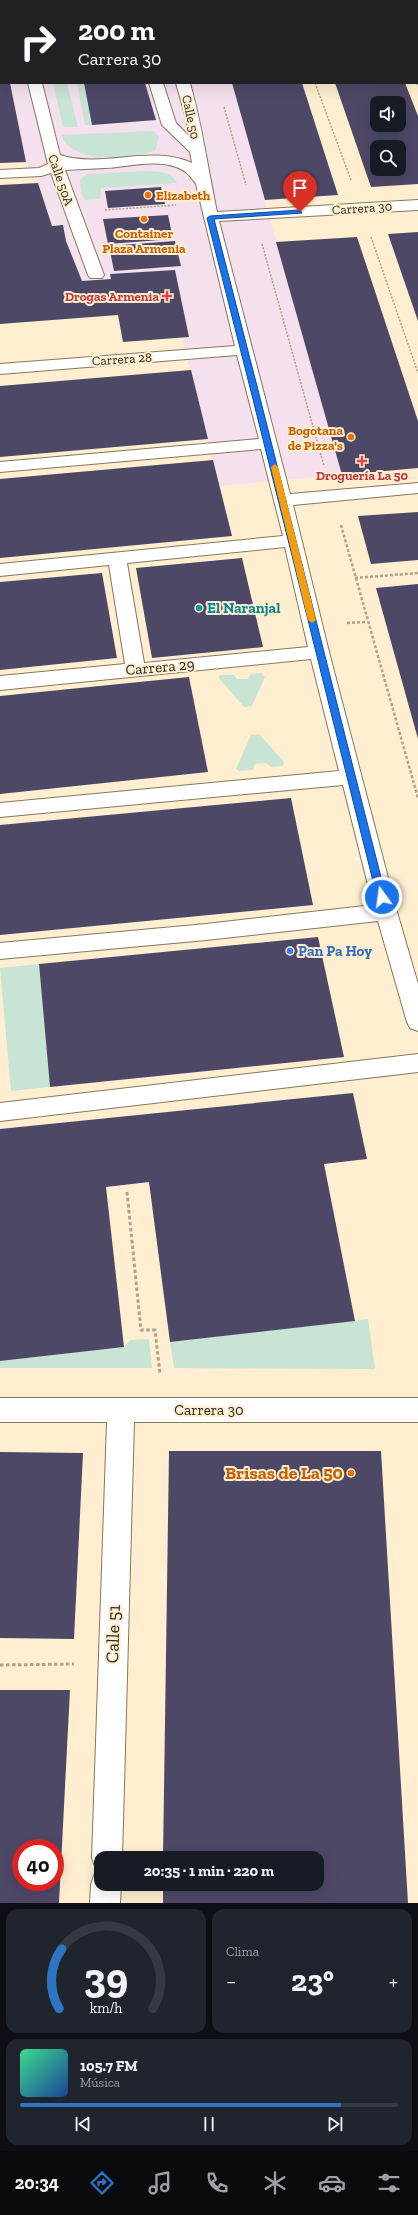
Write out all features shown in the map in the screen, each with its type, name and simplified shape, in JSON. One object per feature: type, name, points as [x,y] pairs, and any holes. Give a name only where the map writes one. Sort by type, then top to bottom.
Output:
[{"type":"street","name":"Calle 50A","points":[[35,84],[41,117],[54,162],[96,275]]},
{"type":"street","points":[[156,84],[169,125],[197,150]]},
{"type":"street","name":"Calle 50","points":[[183,84],[194,122],[197,150],[209,210],[269,443],[319,652],[386,912],[418,1022]]},
{"type":"street","points":[[0,174],[41,172],[54,162],[74,164],[165,160],[181,163],[192,169],[204,185]]},
{"type":"street","name":"Carrera 30","points":[[209,210],[254,215],[418,204]]},
{"type":"street","name":"Carrera 28","points":[[0,368],[244,350]]},
{"type":"street","points":[[0,467],[269,443]]},
{"type":"street","points":[[283,500],[418,488]]},
{"type":"street","points":[[0,570],[293,541]]},
{"type":"street","points":[[117,559],[136,670]]},
{"type":"street","name":"Carrera 29","points":[[0,683],[319,652]]},
{"type":"street","points":[[0,810],[351,778]]},
{"type":"street","points":[[0,951],[206,932],[386,912]]},
{"type":"street","points":[[0,1112],[418,1062]]},
{"type":"street","name":"Carrera 30","points":[[0,1410],[418,1410]]},
{"type":"street","name":"Calle 51","points":[[107,1851],[121,1410]]},
{"type":"street","points":[[105,1903],[106,1891]]},
{"type":"path","points":[[315,84],[361,208],[418,373]]},
{"type":"path","points":[[223,105],[418,798]]},
{"type":"path","points":[[73,213],[209,210]]},
{"type":"path","points":[[355,578],[418,574]]},
{"type":"path","points":[[127,1192],[141,1330],[155,1330],[163,1410]]},
{"type":"path","points":[[0,1665],[112,1664]]},
{"type":"shaded area","points":[[10,84],[232,84],[342,475],[219,486],[182,338],[189,337],[175,270],[82,281],[66,241],[63,225],[52,226],[38,183],[26,162]]},
{"type":"green space","points":[[53,84],[67,84],[78,127],[63,127]]},
{"type":"green space","points":[[77,84],[84,84],[92,125],[85,125]]},
{"type":"green space","points":[[154,131],[159,137],[155,151],[144,154],[117,157],[89,155],[77,151],[67,145],[61,135]]},
{"type":"green space","points":[[147,171],[168,174],[175,179],[177,183],[101,188],[100,199],[85,200],[81,192],[80,180],[87,174]]},
{"type":"green space","points":[[262,673],[265,677],[252,706],[244,707],[218,677],[220,675],[234,675],[237,679],[248,679],[251,674]]},
{"type":"green space","points":[[259,734],[284,762],[283,766],[271,767],[266,763],[255,764],[253,770],[239,771],[236,769],[251,735]]},
{"type":"green space","points":[[39,964],[50,1087],[11,1091],[0,968]]},
{"type":"green space","points":[[368,1319],[375,1369],[174,1368],[170,1342]]},
{"type":"green space","points":[[149,1339],[152,1368],[0,1368],[0,1361],[124,1347],[130,1340]]},
{"type":"building","points":[[0,84],[10,84],[26,162],[0,163]]},
{"type":"building","points":[[84,84],[145,84],[156,120],[92,125]]},
{"type":"building","points":[[232,84],[302,84],[338,195],[265,200]]},
{"type":"building","points":[[335,84],[405,84],[418,116],[418,184],[371,187]]},
{"type":"building","points":[[38,183],[52,226],[63,225],[66,241],[82,281],[111,279],[110,274],[175,270],[189,337],[123,342],[118,315],[0,324],[0,185]]},
{"type":"building","points":[[161,187],[165,204],[108,208],[105,191]]},
{"type":"building","points":[[168,215],[173,239],[108,244],[103,219]]},
{"type":"building","points":[[418,232],[418,321],[388,234]]},
{"type":"building","points":[[357,237],[418,421],[418,468],[342,475],[276,242]]},
{"type":"building","points":[[175,241],[181,266],[114,271],[109,246]]},
{"type":"building","points":[[191,370],[208,439],[0,457],[0,386]]},
{"type":"building","points":[[213,460],[232,536],[0,558],[0,479]]},
{"type":"building","points":[[418,512],[418,560],[371,564],[358,516]]},
{"type":"building","name":"El Naranjal","points":[[242,558],[263,647],[152,658],[136,568]]},
{"type":"building","points":[[102,573],[117,658],[0,670],[0,582]]},
{"type":"building","points":[[418,584],[418,739],[376,588]]},
{"type":"building","points":[[189,677],[208,772],[0,794],[0,696]]},
{"type":"building","points":[[291,798],[313,905],[0,935],[0,825]]},
{"type":"building","points":[[318,937],[344,1057],[50,1087],[39,964]]},
{"type":"building","points":[[353,1093],[367,1159],[324,1164],[355,1321],[170,1342],[149,1182],[106,1187],[124,1347],[0,1361],[0,1129]]},
{"type":"building","points":[[169,1451],[381,1451],[408,1903],[163,1903],[163,1891],[324,1891],[324,1851],[163,1851]]},
{"type":"building","points":[[0,1452],[83,1453],[74,1639],[0,1638]]},
{"type":"building","points":[[0,1690],[70,1690],[62,1839],[12,1839],[12,1891],[60,1891],[59,1903],[0,1903]]},
{"type":"slow traffic","points":[[275,467],[312,620]]},
{"type":"place","name":"Elizabeth","points":[[148,195]]},
{"type":"place","name":"Container Plaza Armenia","points":[[144,219]]},
{"type":"place","name":"Drogas Armenia","points":[[167,296]]},
{"type":"place","name":"Bogotana de Pizza's","points":[[351,437]]},
{"type":"place","name":"Droguería La 50","points":[[362,461]]},
{"type":"place","name":"El Naranjal","points":[[199,608]]},
{"type":"place","name":"Pan Pa Hoy","points":[[290,951]]},
{"type":"place","name":"Brisas de La 50","points":[[351,1473]]},
{"type":"route","points":[[300,212],[210,218],[269,443],[319,652],[382,897]]}]
